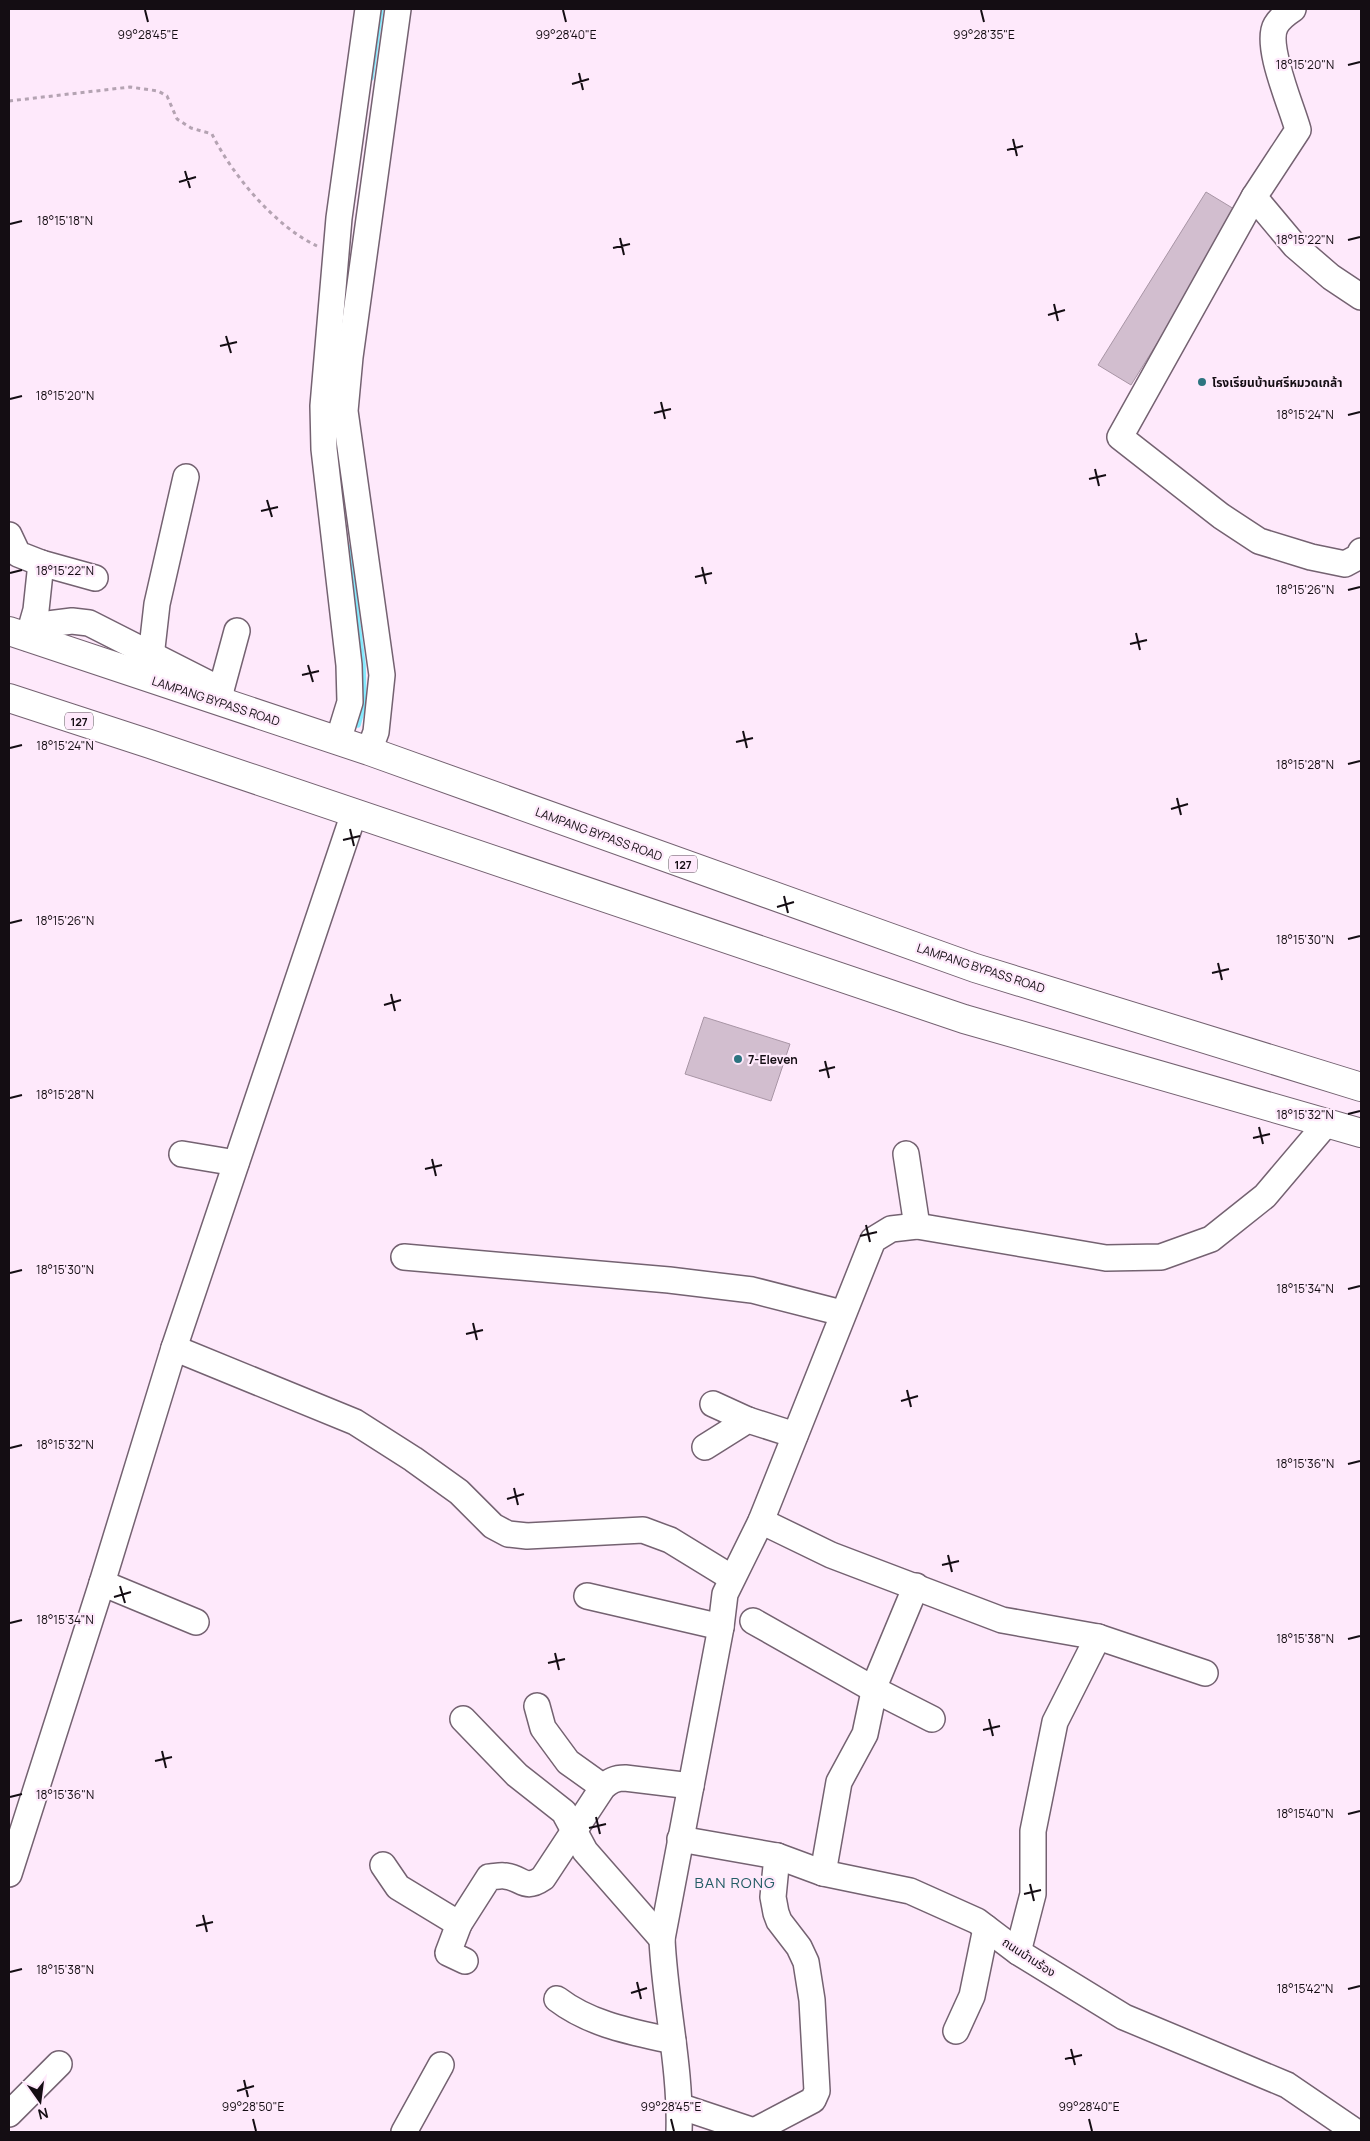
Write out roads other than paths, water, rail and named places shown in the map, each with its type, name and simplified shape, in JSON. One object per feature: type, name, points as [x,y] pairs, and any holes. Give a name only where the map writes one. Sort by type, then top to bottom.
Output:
[{"type":"highway","name":"LAMPANG BYPASS ROAD","points":[[23,632],[148,665],[219,696],[338,741],[975,968],[1361,1087]]},
{"type":"highway","name":"127","points":[[9,698],[354,812],[964,1019],[1326,1124],[1361,1132]]},
{"type":"street","points":[[368,9],[336,252],[334,408],[362,527],[382,675],[376,732],[369,752]]},
{"type":"street","points":[[338,741],[350,702],[349,665],[324,449],[334,408],[350,357],[398,9]]},
{"type":"street","points":[[1293,9],[1275,26],[1273,37],[1276,61],[1298,130],[1254,198],[1120,437],[1221,516],[1259,541],[1311,557],[1345,564],[1358,557],[1361,551]]},
{"type":"street","points":[[1254,198],[1295,246],[1331,277],[1361,297]]},
{"type":"street","points":[[339,218],[369,223]]},
{"type":"street","points":[[148,665],[157,604],[186,477]]},
{"type":"street","points":[[333,530],[362,527]]},
{"type":"street","points":[[9,536],[18,554],[41,563],[95,578]]},
{"type":"street","points":[[23,632],[36,610],[41,563]]},
{"type":"street","points":[[219,696],[237,631]]},
{"type":"street","points":[[9,1874],[102,1583],[174,1348],[228,1162],[354,812]]},
{"type":"street","points":[[679,2132],[680,2106],[663,1968],[662,1939],[721,1627],[725,1594],[760,1521],[872,1240],[891,1229],[917,1226],[1106,1258],[1160,1257],[1211,1239],[1265,1196],[1326,1124]]},
{"type":"street","points":[[182,1154],[228,1162]]},
{"type":"street","points":[[906,1154],[917,1226]]},
{"type":"street","points":[[404,1257],[669,1280],[752,1290],[842,1313]]},
{"type":"street","points":[[174,1348],[355,1422],[413,1459],[459,1492],[493,1526],[508,1534],[526,1536],[643,1530],[670,1540],[732,1578]]},
{"type":"street","points":[[713,1404],[748,1420],[795,1434]]},
{"type":"street","points":[[705,1447],[748,1420]]},
{"type":"street","points":[[760,1521],[831,1555],[1002,1620],[1098,1637],[1205,1673]]},
{"type":"street","points":[[102,1583],[196,1622]]},
{"type":"street","points":[[823,1873],[839,1782],[865,1734],[875,1690],[916,1586]]},
{"type":"street","points":[[587,1596],[721,1627]]},
{"type":"street","points":[[753,1621],[875,1690],[932,1719]]},
{"type":"street","points":[[1018,1952],[1033,1894],[1033,1831],[1056,1722],[1098,1637]]},
{"type":"street","points":[[537,1706],[543,1728],[568,1762],[603,1787]]},
{"type":"street","points":[[463,1719],[517,1776],[564,1812],[576,1830],[585,1851],[662,1939]]},
{"type":"street","points":[[465,1961],[448,1953],[458,1924],[489,1877],[506,1876],[525,1884],[534,1884],[543,1878],[603,1787],[617,1778],[691,1786]]},
{"type":"street","name":"ถนนบ้านร้อง","points":[[680,1839],[777,1856],[823,1873],[910,1891],[977,1921],[1018,1952],[1124,2017],[1287,2085],[1356,2132]]},
{"type":"street","points":[[680,2106],[755,2131],[813,2100],[816,2091],[812,2000],[806,1962],[799,1947],[779,1921],[776,1913],[773,1897],[777,1856]]},
{"type":"street","points":[[383,1865],[398,1887],[458,1924]]},
{"type":"street","points":[[956,2030],[972,1996],[986,1928]]},
{"type":"street","points":[[557,1999],[574,2012],[611,2026],[673,2041]]},
{"type":"street","points":[[9,2114],[59,2064]]},
{"type":"street","points":[[404,2132],[441,2065]]},
{"type":"waterway","points":[[371,78],[381,9]]},
{"type":"waterway","points":[[336,433],[341,486]]},
{"type":"waterway","points":[[348,547],[363,664],[364,704],[358,725]]},
{"type":"place","name":"โรงเรียนบ้านศรีหมวดเกล้า","points":[[1202,382]]},
{"type":"place","name":"7-Eleven","points":[[738,1059]]},
{"type":"district","name":"BAN RONG","points":[[735,1882]]}]
